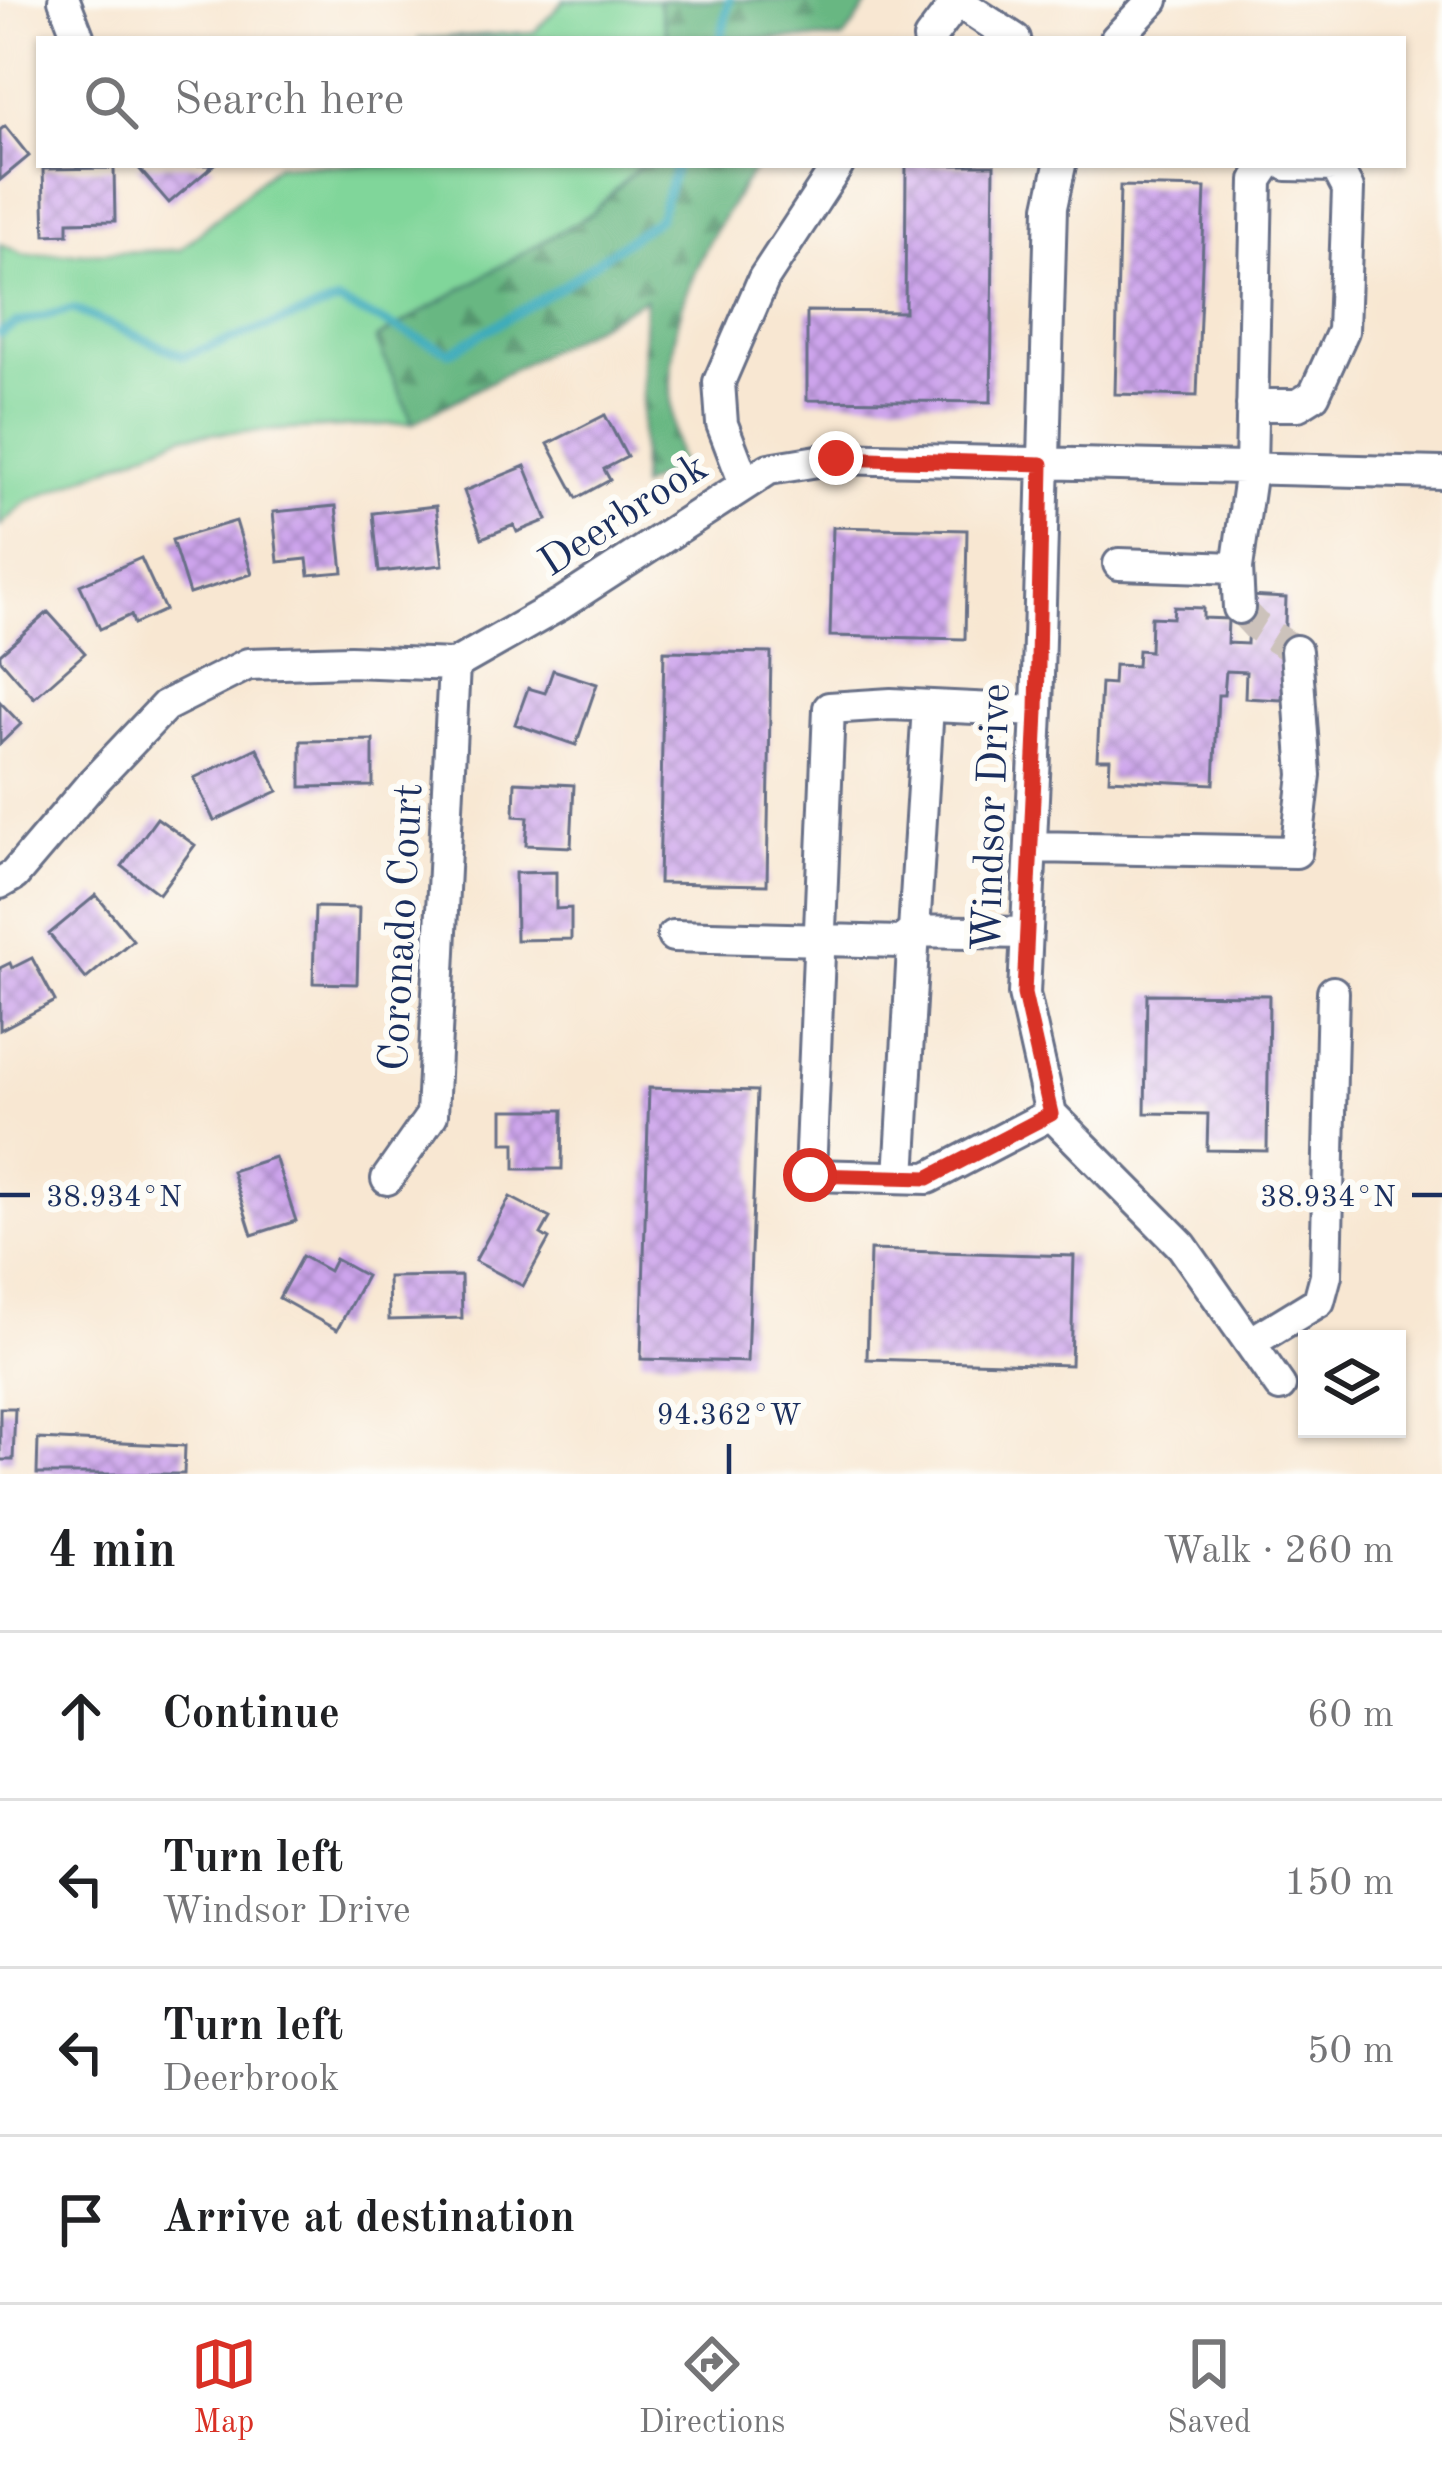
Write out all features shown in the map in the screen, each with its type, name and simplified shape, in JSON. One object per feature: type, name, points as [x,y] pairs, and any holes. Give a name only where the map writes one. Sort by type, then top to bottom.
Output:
[{"type":"street","points":[[64,0],[78,36]]},
{"type":"street","points":[[931,36],[957,0],[1011,36]]},
{"type":"street","points":[[1119,36],[1153,0]]},
{"type":"street","points":[[745,484],[722,424],[719,382],[764,278],[836,168]]},
{"type":"street","name":"Windsor Drive","points":[[1051,1114],[1024,994],[1051,207],[1059,168]]},
{"type":"street","points":[[1239,608],[1237,568],[1251,469],[1257,180],[1265,168]]},
{"type":"street","points":[[1252,405],[1298,405],[1314,395],[1343,331],[1348,189],[1337,168]]},
{"type":"street","name":"Deerbrook","points":[[454,665],[561,604],[769,469],[836,458],[1442,473]]},
{"type":"street","points":[[1119,563],[1237,568]]},
{"type":"street","points":[[1031,847],[1296,851],[1305,775],[1296,651]]},
{"type":"street","points":[[0,883],[14,875],[165,706],[248,664],[454,665]]},
{"type":"street","name":"Coronado Court","points":[[387,1179],[432,1115],[454,665]]},
{"type":"street","points":[[900,1177],[928,706]]},
{"type":"street","points":[[1037,711],[830,708],[810,1175],[928,1178],[1051,1114],[1182,1246],[1280,1386]]},
{"type":"street","points":[[673,936],[902,942],[914,931],[1027,933]]},
{"type":"street","points":[[1250,1343],[1318,1301],[1326,1274],[1333,992]]},
{"type":"green space","points":[[565,0],[658,0],[667,36],[467,36],[534,32]]},
{"type":"green space","points":[[658,0],[871,0],[846,36],[667,36]]},
{"type":"green space","points":[[274,168],[638,168],[592,213],[377,339],[413,423],[184,435],[27,502],[0,526],[0,244],[25,255],[180,250]]},
{"type":"green space","points":[[638,168],[755,168],[712,237],[682,306],[671,380],[680,465],[640,487],[645,299],[413,423],[376,339],[592,213]]},
{"type":"building","points":[[5,126],[29,156],[0,180],[0,130]]},
{"type":"building","points":[[114,168],[115,221],[68,222],[68,234],[45,235],[43,169]]},
{"type":"building","points":[[139,168],[210,168],[169,203]]},
{"type":"building","points":[[906,168],[994,168],[991,402],[807,400],[807,311],[905,312]]},
{"type":"building","points":[[1120,186],[1205,188],[1197,396],[1115,394]]},
{"type":"building","points":[[605,415],[627,457],[604,469],[610,480],[577,498],[548,444]]},
{"type":"building","points":[[525,466],[547,520],[517,532],[514,525],[482,538],[464,491]]},
{"type":"building","points":[[336,506],[343,572],[309,575],[307,559],[278,562],[273,512]]},
{"type":"building","points":[[436,506],[443,565],[379,572],[373,513]]},
{"type":"building","points":[[236,521],[252,574],[189,594],[172,540]]},
{"type":"building","points":[[833,527],[967,530],[965,639],[830,636]]},
{"type":"building","points":[[141,558],[165,610],[134,624],[131,615],[100,629],[80,585]]},
{"type":"building","points":[[1249,596],[1286,598],[1282,700],[1245,698],[1246,672],[1226,671],[1224,695],[1218,695],[1214,784],[1109,779],[1110,759],[1097,759],[1101,683],[1113,684],[1114,665],[1137,666],[1138,650],[1150,651],[1151,617],[1173,618],[1174,607],[1203,608],[1203,618],[1228,619],[1227,643],[1247,644]]},
{"type":"building","points":[[48,612],[85,653],[34,698],[0,654]]},
{"type":"building","points":[[664,651],[771,653],[767,885],[659,883]]},
{"type":"building","points":[[553,670],[597,684],[576,745],[515,724],[528,688],[545,693]]},
{"type":"building","points":[[0,702],[21,724],[0,744]]},
{"type":"building","points":[[373,740],[373,786],[301,787],[301,741]]},
{"type":"building","points":[[257,748],[278,791],[214,821],[194,778]]},
{"type":"building","points":[[515,782],[574,785],[571,847],[526,845],[528,817],[514,816]]},
{"type":"building","points":[[157,818],[195,845],[159,894],[122,866]]},
{"type":"building","points":[[556,872],[556,909],[571,908],[571,939],[516,940],[515,873]]},
{"type":"building","points":[[96,895],[133,940],[86,979],[49,934]]},
{"type":"building","points":[[315,907],[359,908],[357,984],[313,983]]},
{"type":"building","points":[[32,958],[55,1001],[0,1030],[0,968]]},
{"type":"building","points":[[1147,994],[1269,995],[1267,1151],[1207,1150],[1208,1114],[1145,1113]]},
{"type":"building","points":[[649,1088],[757,1091],[747,1362],[641,1359]]},
{"type":"building","points":[[503,1110],[563,1110],[562,1169],[515,1169],[515,1143],[503,1143]]},
{"type":"building","points":[[275,1157],[296,1221],[252,1235],[232,1171]]},
{"type":"building","points":[[510,1197],[550,1218],[541,1234],[549,1239],[523,1286],[475,1261]]},
{"type":"building","points":[[870,1250],[1074,1256],[1071,1365],[867,1359]]},
{"type":"building","points":[[302,1256],[329,1271],[335,1259],[366,1276],[337,1330],[279,1298]]},
{"type":"building","points":[[461,1276],[462,1318],[389,1320],[388,1277]]},
{"type":"building","points":[[0,1408],[15,1408],[13,1460],[0,1460]]},
{"type":"building","points":[[38,1439],[185,1446],[184,1474],[37,1474]]},
{"type":"waterway","points":[[722,36],[729,0]]},
{"type":"waterway","points":[[0,333],[17,323],[73,309],[184,356],[338,302],[450,352],[561,287],[659,218],[675,168]]},
{"type":"tunnel","points":[[1239,608],[1256,626],[1296,651]]},
{"type":"route","points":[[810,1175],[928,1178],[1051,1114],[1024,994],[1042,464],[836,458]]}]
